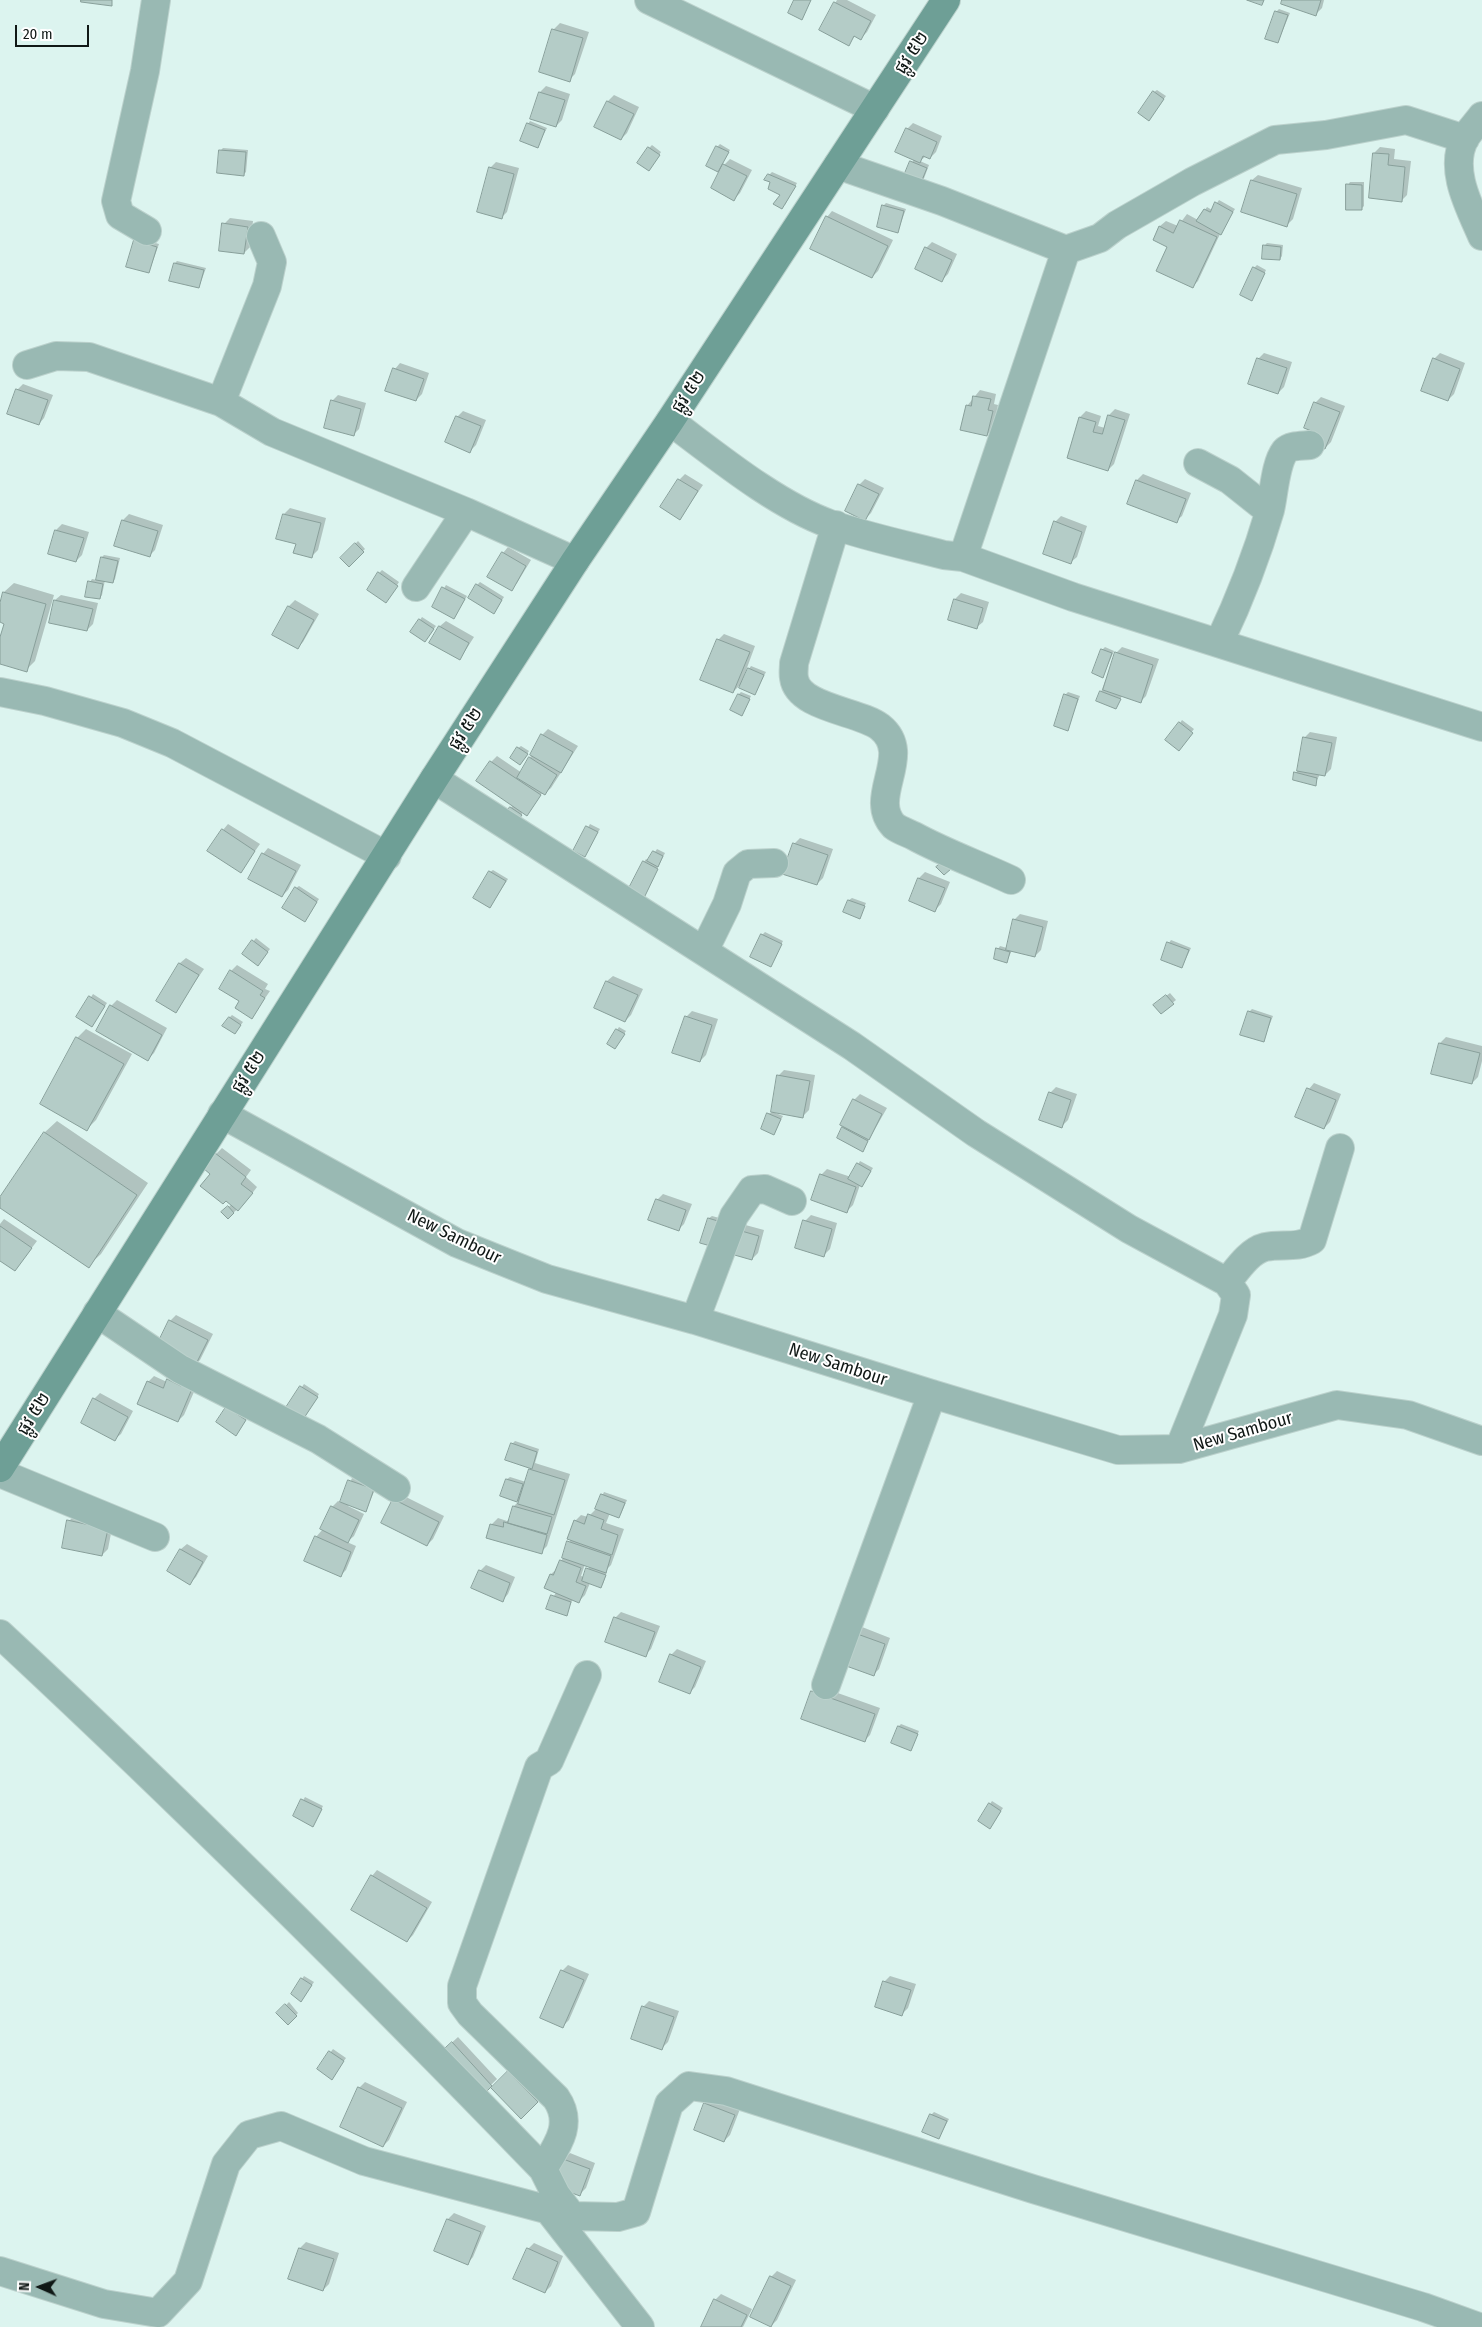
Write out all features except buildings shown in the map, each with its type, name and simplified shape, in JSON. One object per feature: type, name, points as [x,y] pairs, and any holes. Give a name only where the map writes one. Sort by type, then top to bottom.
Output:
[{"type":"street","points":[[147,231],[120,215],[116,201],[145,71],[156,0]]},
{"type":"street","points":[[649,0],[875,109]]},
{"type":"street","name":"ផ្លូវ ៥២","points":[[0,1468],[434,779],[575,561],[670,421],[946,0]]},
{"type":"street","points":[[1482,116],[1465,139],[1459,158],[1462,186],[1482,236]]},
{"type":"street","points":[[838,165],[942,201],[1066,250],[1100,238],[1192,182],[1275,140],[1326,135],[1406,120],[1465,139]]},
{"type":"street","points":[[221,402],[267,286],[272,262],[262,236]]},
{"type":"street","points":[[963,557],[1066,250]]},
{"type":"street","points":[[27,365],[56,356],[88,357],[221,402],[272,432],[466,512],[575,561]]},
{"type":"street","points":[[670,421],[779,498],[836,525],[944,556],[963,557],[1073,597],[1482,727]]},
{"type":"street","points":[[1220,643],[1233,613],[1269,511],[1280,462],[1286,450],[1292,447],[1310,445]]},
{"type":"street","points":[[1198,463],[1230,480],[1269,511]]},
{"type":"street","points":[[416,586],[466,512]]},
{"type":"street","points":[[836,525],[794,663],[796,685],[806,698],[880,727],[890,742],[894,757],[884,792],[885,810],[894,826],[924,842],[1011,880]]},
{"type":"street","points":[[0,692],[45,701],[123,723],[172,743],[387,856]]},
{"type":"street","points":[[434,779],[852,1046],[976,1133],[1129,1229],[1227,1282],[1236,1295],[1233,1315],[1179,1449]]},
{"type":"street","points":[[704,951],[727,904],[737,873],[748,864],[774,862]]},
{"type":"street","name":"New Sambour","points":[[222,1114],[458,1243],[547,1279],[695,1320],[1118,1450],[1179,1449],[1337,1405],[1408,1415],[1482,1440]]},
{"type":"street","points":[[1227,1282],[1252,1253],[1265,1247],[1303,1245],[1312,1240],[1340,1148]]},
{"type":"street","points":[[695,1320],[734,1216],[752,1190],[765,1189],[792,1201]]},
{"type":"street","points":[[97,1314],[180,1369],[318,1439],[396,1488]]},
{"type":"street","points":[[826,1685],[932,1394]]},
{"type":"street","points":[[0,1472],[155,1537]]},
{"type":"street","points":[[0,1634],[111,1737],[313,1933],[543,2169],[556,2195],[560,2212],[640,2327]]},
{"type":"street","points":[[543,2169],[558,2144],[564,2121],[564,2110],[556,2098],[470,2014],[462,2003],[462,1986],[539,1767],[549,1761],[587,1675]]},
{"type":"street","points":[[0,2271],[155,2320],[188,2281],[226,2164],[249,2135],[281,2126],[364,2161],[560,2212],[618,2216],[636,2212],[669,2104],[689,2086],[726,2091],[1033,2189],[1423,2307],[1479,2327]]}]
